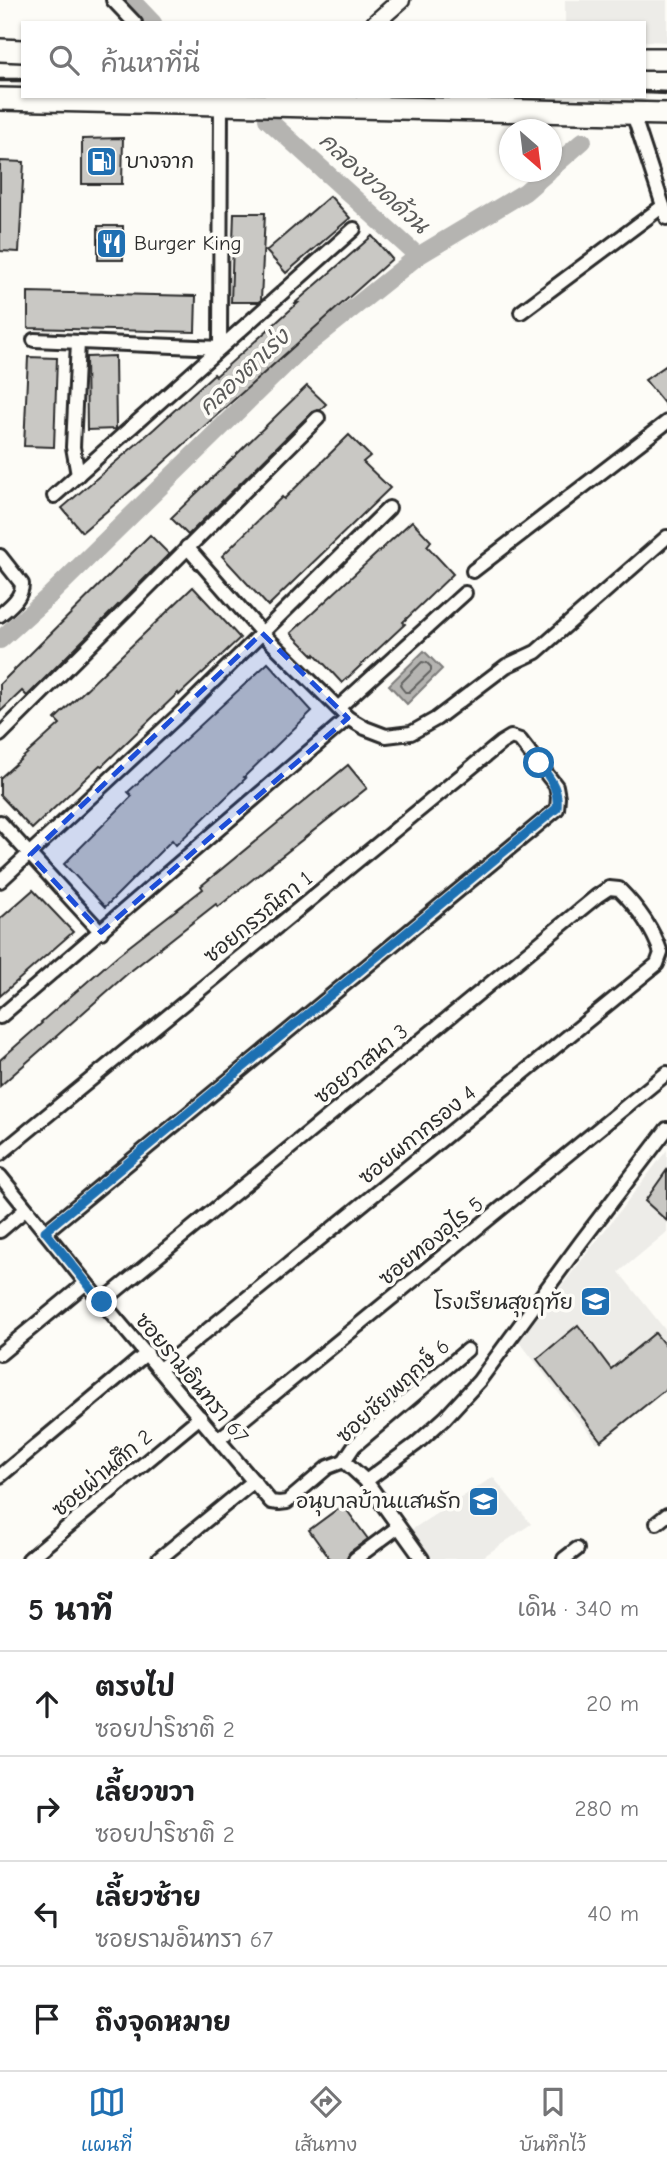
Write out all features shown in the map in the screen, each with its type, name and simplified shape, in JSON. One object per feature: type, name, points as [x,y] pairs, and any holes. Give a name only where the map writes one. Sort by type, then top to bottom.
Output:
[{"type":"main road","points":[[0,50],[21,51]]},
{"type":"main road","points":[[646,59],[667,59]]},
{"type":"main road","points":[[0,99],[221,103],[314,100],[667,114]]},
{"type":"street","points":[[113,0],[133,21]]},
{"type":"street","points":[[377,21],[401,0]]},
{"type":"street","points":[[220,348],[221,103]]},
{"type":"street","points":[[521,312],[665,212],[633,114]]},
{"type":"street","points":[[54,496],[354,229]]},
{"type":"street","points":[[34,340],[220,348]]},
{"type":"street","points":[[78,342],[73,447],[78,475]]},
{"type":"street","points":[[0,734],[318,418]]},
{"type":"street","points":[[472,571],[667,422]]},
{"type":"street","points":[[0,881],[182,712],[389,508]]},
{"type":"street","points":[[187,547],[262,633],[343,713],[365,728],[386,736],[411,733],[436,719],[506,666],[536,652],[667,537]]},
{"type":"street","points":[[0,556],[22,584],[22,590],[15,602],[0,615]]},
{"type":"street","points":[[0,1017],[101,932],[343,713],[465,593]]},
{"type":"street","name":"ซอยกรรณิกา 1","points":[[0,1154],[501,743],[511,737],[520,740],[556,786],[557,808],[45,1231]]},
{"type":"street","points":[[0,822],[101,932]]},
{"type":"street","name":"ซอยวาสนา 3","points":[[102,1302],[597,896],[609,888],[619,888],[642,917]]},
{"type":"street","name":"ซอยผกากรอง 4","points":[[160,1369],[657,964],[661,953],[655,935],[642,917]]},
{"type":"street","name":"ซอยทองอุไร 5","points":[[219,1439],[667,1073]]},
{"type":"street","points":[[366,1481],[435,1427],[479,1381],[667,1129]]},
{"type":"street","name":"ซอยรามอินทรา 67","points":[[0,1176],[86,1283],[271,1502],[279,1503]]},
{"type":"street","points":[[0,1231],[26,1209]]},
{"type":"street","points":[[0,1354],[86,1283]]},
{"type":"street","name":"ซอยชัยพฤกษ์ 6","points":[[279,1503],[286,1502],[328,1467],[344,1461],[354,1446],[467,1350]]},
{"type":"street","points":[[0,1476],[146,1353]]},
{"type":"street","name":"ซอยผ่านศึก 2","points":[[29,1559],[200,1417]]},
{"type":"street","points":[[344,1461],[366,1481],[422,1559]]},
{"type":"street","points":[[159,1559],[254,1481]]},
{"type":"street","points":[[355,1559],[398,1527]]},
{"type":"street","points":[[564,1559],[577,1549]]},
{"type":"highlighted area","points":[[262,633],[348,718],[101,932],[30,855]]},
{"type":"shaded area","points":[[565,0],[667,0],[667,42],[646,41],[646,21],[565,21]]},
{"type":"shaded area","name":"โรงเรียนสุขฤทัย","points":[[667,1150],[667,1232],[619,1272],[667,1332],[667,1387],[597,1443],[519,1341]]},
{"type":"shaded area","name":"อนุบาลบ้านแสนรัก","points":[[493,1477],[531,1524],[480,1559],[432,1559],[411,1530]]},
{"type":"water","points":[[424,651],[442,669],[407,704],[389,685]]},
{"type":"building","name":"บางจาก","points":[[123,138],[122,184],[82,184],[82,139]]},
{"type":"building","points":[[0,161],[24,162],[19,252],[0,251]]},
{"type":"building","points":[[330,196],[350,218],[286,273],[266,251]]},
{"type":"building","points":[[234,213],[265,213],[261,300],[258,302],[231,302]]},
{"type":"building","name":"Burger King","points":[[98,226],[123,226],[123,260],[98,260]]},
{"type":"building","points":[[372,236],[392,259],[82,532],[62,508],[214,374],[216,376]]},
{"type":"building","points":[[28,292],[196,296],[195,332],[28,328]]},
{"type":"building","points":[[115,356],[116,429],[87,430],[86,357]]},
{"type":"building","points":[[28,357],[57,358],[54,447],[24,446]]},
{"type":"building","points":[[667,365],[667,407],[645,380]]},
{"type":"building","points":[[307,386],[326,404],[320,410],[312,412],[188,535],[171,518]]},
{"type":"building","points":[[349,435],[370,456],[363,462],[390,488],[268,606],[222,556]]},
{"type":"building","points":[[412,521],[431,541],[427,546],[453,574],[342,683],[291,633]]},
{"type":"building","points":[[150,535],[169,554],[27,696],[22,691],[0,712],[0,684]]},
{"type":"building","points":[[193,587],[240,638],[32,829],[0,795],[0,778],[60,724],[55,719]]},
{"type":"building","points":[[268,663],[312,711],[176,845],[172,840],[105,907],[64,864],[132,796],[128,792]]},
{"type":"building","points":[[348,765],[367,788],[218,907],[216,904],[127,974],[0,1086],[0,1060],[41,1022]]},
{"type":"building","points":[[33,890],[73,932],[0,996],[0,919]]},
{"type":"building","points":[[667,1170],[667,1221],[645,1201]]},
{"type":"building","points":[[578,1325],[611,1369],[655,1333],[667,1348],[667,1388],[601,1441],[537,1359]]},
{"type":"building","points":[[343,1505],[368,1539],[350,1552],[346,1559],[330,1559],[309,1530]]},
{"type":"waterway","name":"คลองขวดด้วน","points":[[131,0],[151,21]]},
{"type":"waterway","name":"คลองขวดด้วน","points":[[267,119],[418,256]]},
{"type":"waterway","name":"คลองตาเร่ง","points":[[562,159],[583,141]]},
{"type":"waterway","name":"คลองตาเร่ง","points":[[0,640],[49,596],[297,353],[418,256],[525,192],[536,182]]},
{"type":"railway","points":[[0,80],[21,80]]},
{"type":"railway","points":[[646,92],[667,93]]},
{"type":"place","name":"บางจาก","points":[[102,161]]},
{"type":"place","name":"Burger King","points":[[111,243]]},
{"type":"place","name":"โรงเรียนสุขฤทัย","points":[[596,1302]]},
{"type":"place","name":"อนุบาลบ้านแสนรัก","points":[[484,1501]]},
{"type":"route","points":[[102,1302],[45,1231],[557,808],[556,786],[539,763]]}]
